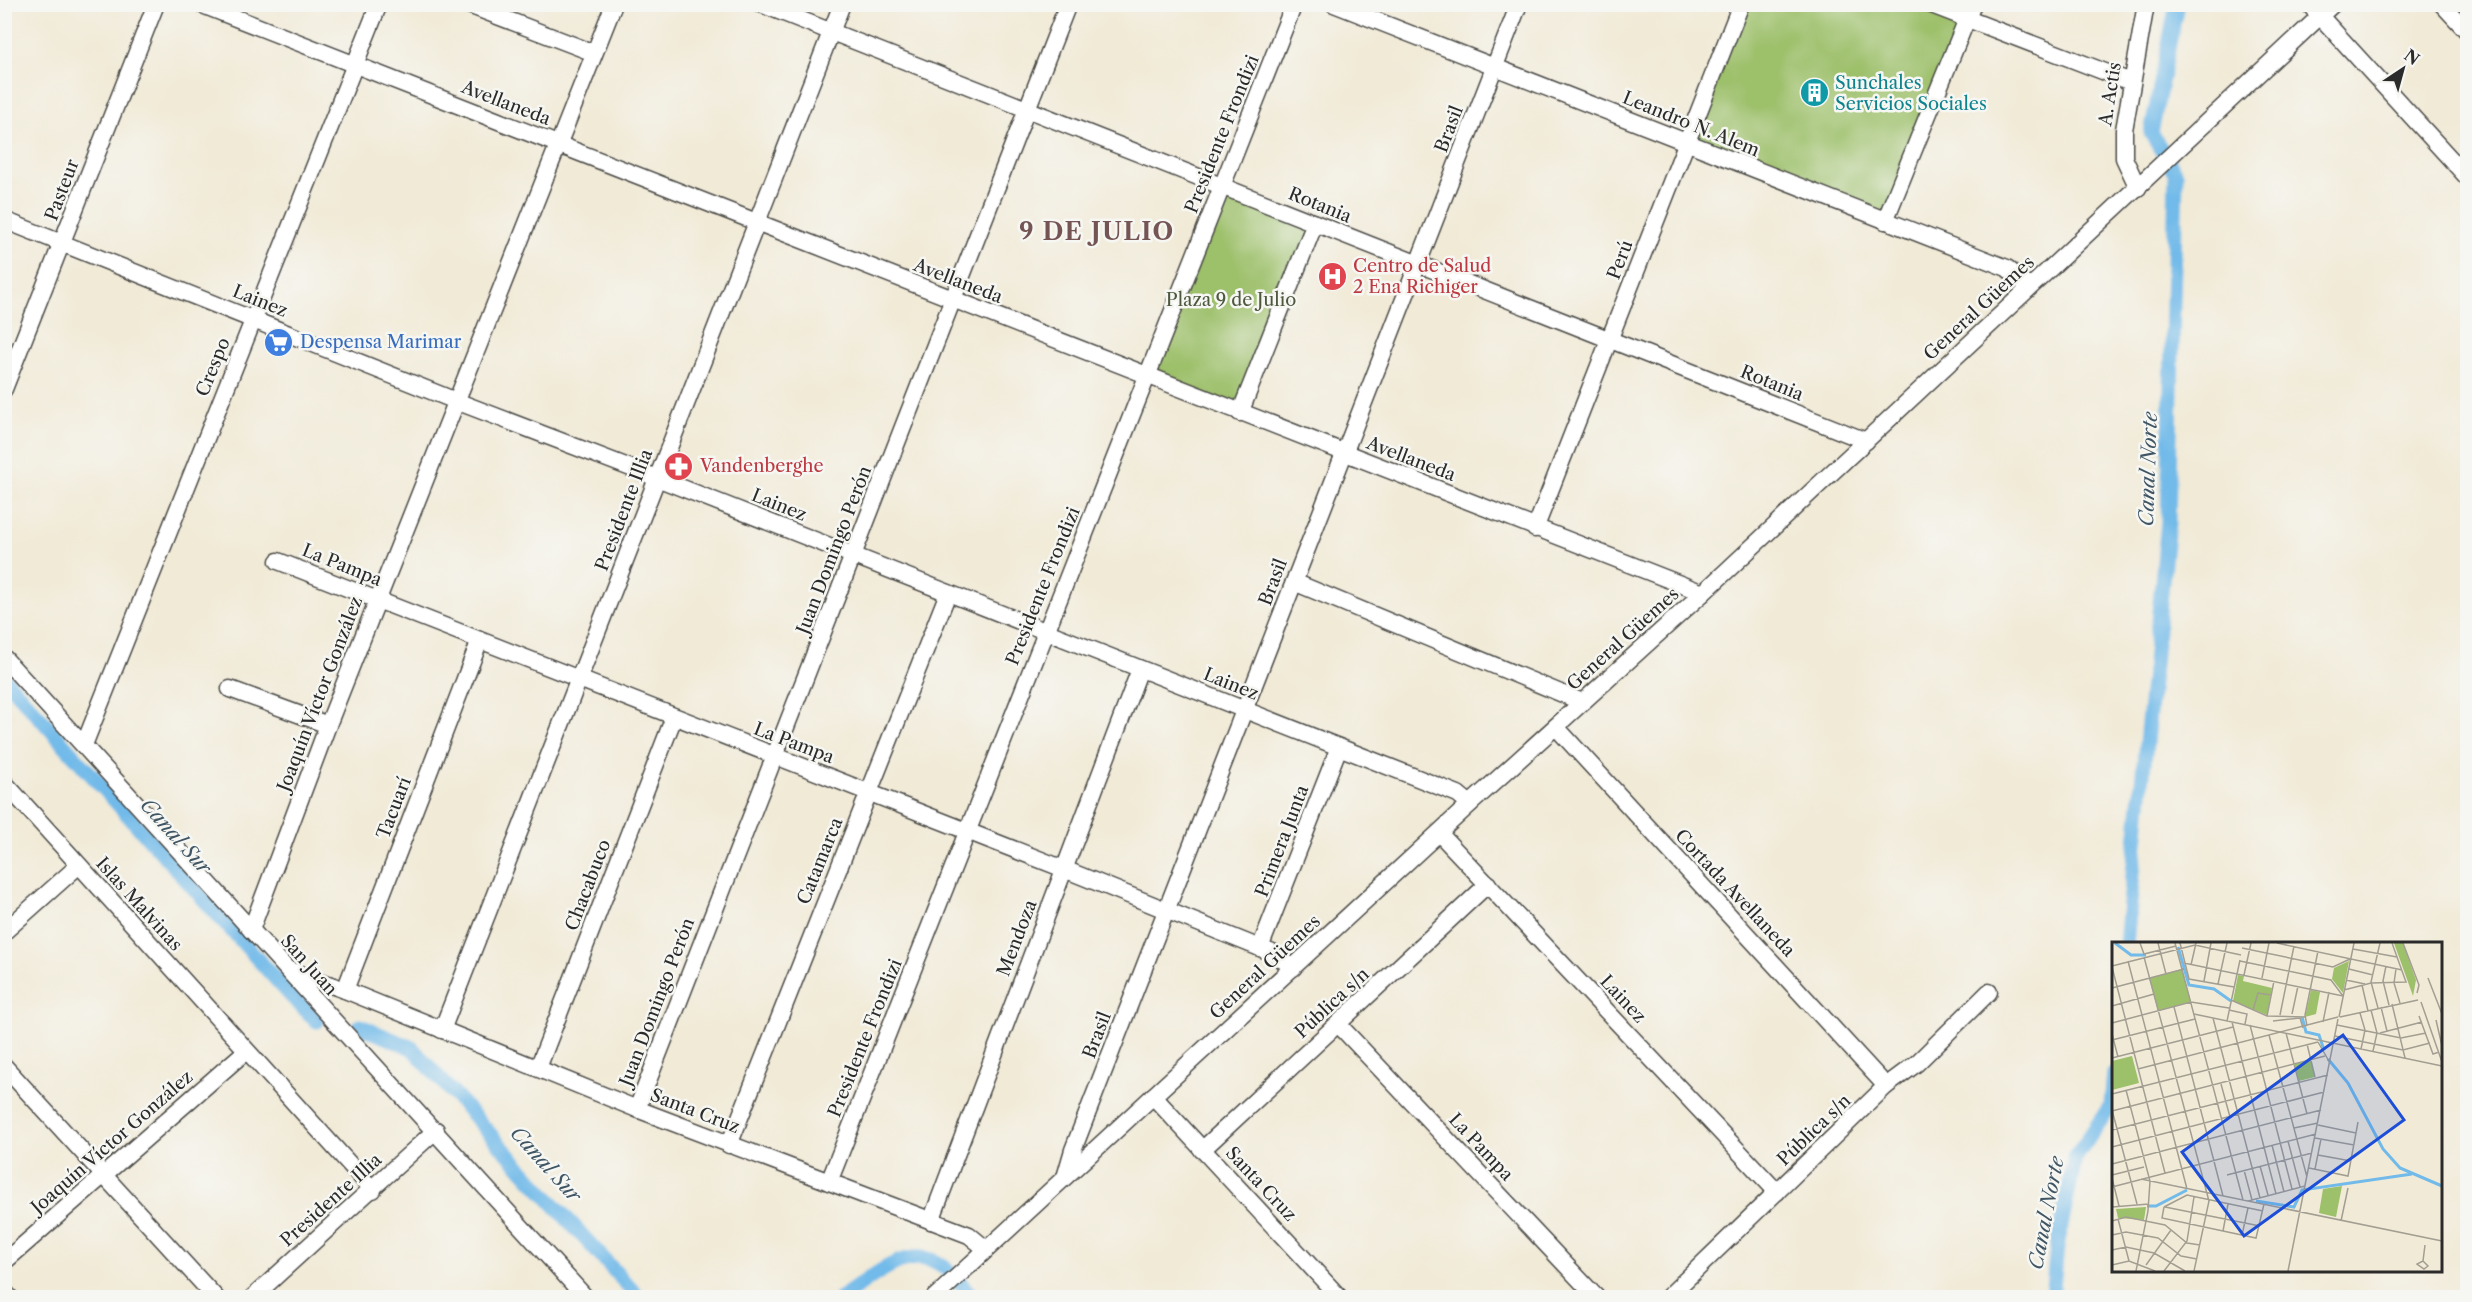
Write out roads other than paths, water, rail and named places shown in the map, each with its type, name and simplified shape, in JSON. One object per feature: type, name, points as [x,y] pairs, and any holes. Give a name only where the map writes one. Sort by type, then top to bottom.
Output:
[{"type":"street","name":"Pasteur","points":[[4,389],[156,4]]},
{"type":"street","name":"Avellaneda","points":[[200,4],[1703,593]]},
{"type":"street","name":"Crespo","points":[[84,745],[379,4]]},
{"type":"street","points":[[466,4],[594,53]]},
{"type":"street","name":"Joaquín Víctor González","points":[[250,930],[328,725],[614,4]]},
{"type":"street","name":"Rotania","points":[[761,4],[1866,441]]},
{"type":"street","name":"Presidente Illia","points":[[442,1029],[842,4]]},
{"type":"street","name":"Juan Domingo Perón","points":[[637,1109],[1068,4]]},
{"type":"street","name":"Presidente Frondizi","points":[[829,1182],[1294,4]]},
{"type":"street","name":"Leandro N. Alem","points":[[1334,4],[2007,268],[2029,287]]},
{"type":"street","name":"Brasil","points":[[1066,1175],[1073,1150],[1519,4]]},
{"type":"street","name":"Perú","points":[[1535,529],[1741,4]]},
{"type":"street","points":[[1929,4],[1970,12],[2131,82]]},
{"type":"street","name":"A. Actis","points":[[2138,188],[2124,158],[2124,130],[2146,4]]},
{"type":"street","name":"General Güemes","points":[[938,1294],[1439,832],[1703,593],[2029,287],[2138,188],[2315,11],[2333,4]]},
{"type":"street","points":[[2442,4],[2468,32]]},
{"type":"street","points":[[2315,11],[2468,177]]},
{"type":"street","points":[[1885,221],[1970,12]]},
{"type":"street","name":"Lainez","points":[[4,220],[456,402],[657,478],[1458,794],[1470,804]]},
{"type":"street","points":[[1240,413],[1315,223]]},
{"type":"street","name":"La Pampa","points":[[278,561],[1064,869],[1275,954],[1293,968]]},
{"type":"street","points":[[1294,582],[1582,702]]},
{"type":"street","name":"Catamarca","points":[[729,1145],[948,593]]},
{"type":"street","name":"Tacuarí","points":[[345,990],[480,640]]},
{"type":"street","name":"San Juan","points":[[4,658],[586,1298]]},
{"type":"street","name":"Mendoza","points":[[931,1221],[1140,669]]},
{"type":"street","points":[[230,689],[328,725]]},
{"type":"street","name":"Chacabuco","points":[[538,1068],[674,717]]},
{"type":"street","name":"Cortada Avellaneda","points":[[1556,727],[1886,1086]]},
{"type":"street","name":"Primera Junta","points":[[1260,948],[1339,747]]},
{"type":"street","name":"Islas Malvinas","points":[[4,782],[373,1190]]},
{"type":"street","name":"Lainez","points":[[1439,832],[1777,1192]]},
{"type":"street","points":[[4,932],[78,866]]},
{"type":"street","name":"Pública s/n","points":[[1202,1150],[1488,884]]},
{"type":"street","name":"Santa Cruz","points":[[288,970],[345,990],[729,1145],[969,1235],[986,1249]]},
{"type":"street","name":"Pública s/n","points":[[1667,1298],[1886,1086],[1917,1063],[1989,992]]},
{"type":"street","name":"La Pampa","points":[[1338,1024],[1597,1298]]},
{"type":"street","name":"Joaquín Víctor González","points":[[4,1262],[246,1051]]},
{"type":"street","points":[[4,1066],[216,1298]]},
{"type":"street","name":"Santa Cruz","points":[[1153,1096],[1340,1298]]},
{"type":"street","name":"Presidente Illia","points":[[252,1298],[373,1190],[435,1130]]},
{"type":"street","points":[[4,1291],[10,1298]]},
{"type":"waterway","name":"Canal Norte","points":[[2126,942],[2168,522],[2176,174],[2151,133],[2177,4]]},
{"type":"waterway","name":"Canal Sur","points":[[4,678],[291,996],[317,1021]]},
{"type":"waterway","name":"Canal Sur","points":[[360,1026],[412,1048],[639,1298]]},
{"type":"waterway","name":"Canal Norte","points":[[2052,1298],[2057,1246],[2075,1158],[2111,1105],[2112,1095]]},
{"type":"waterway","name":"Canal Sur","points":[[841,1298],[891,1265],[918,1258],[931,1260],[944,1267],[974,1298]]},
{"type":"place","name":"Sunchales Servicios Sociales","points":[[1814,93]]},
{"type":"place","name":"Centro de Salud 2 Ena Richiger","points":[[1332,276]]},
{"type":"place","name":"Despensa Marimar","points":[[279,342]]},
{"type":"place","name":"Vandenberghe","points":[[679,466]]},
{"type":"district","name":"9 DE JULIO","points":[[1097,231]]},
{"type":"park label","name":"Plaza 9 de Julio","points":[[1231,300]]}]
